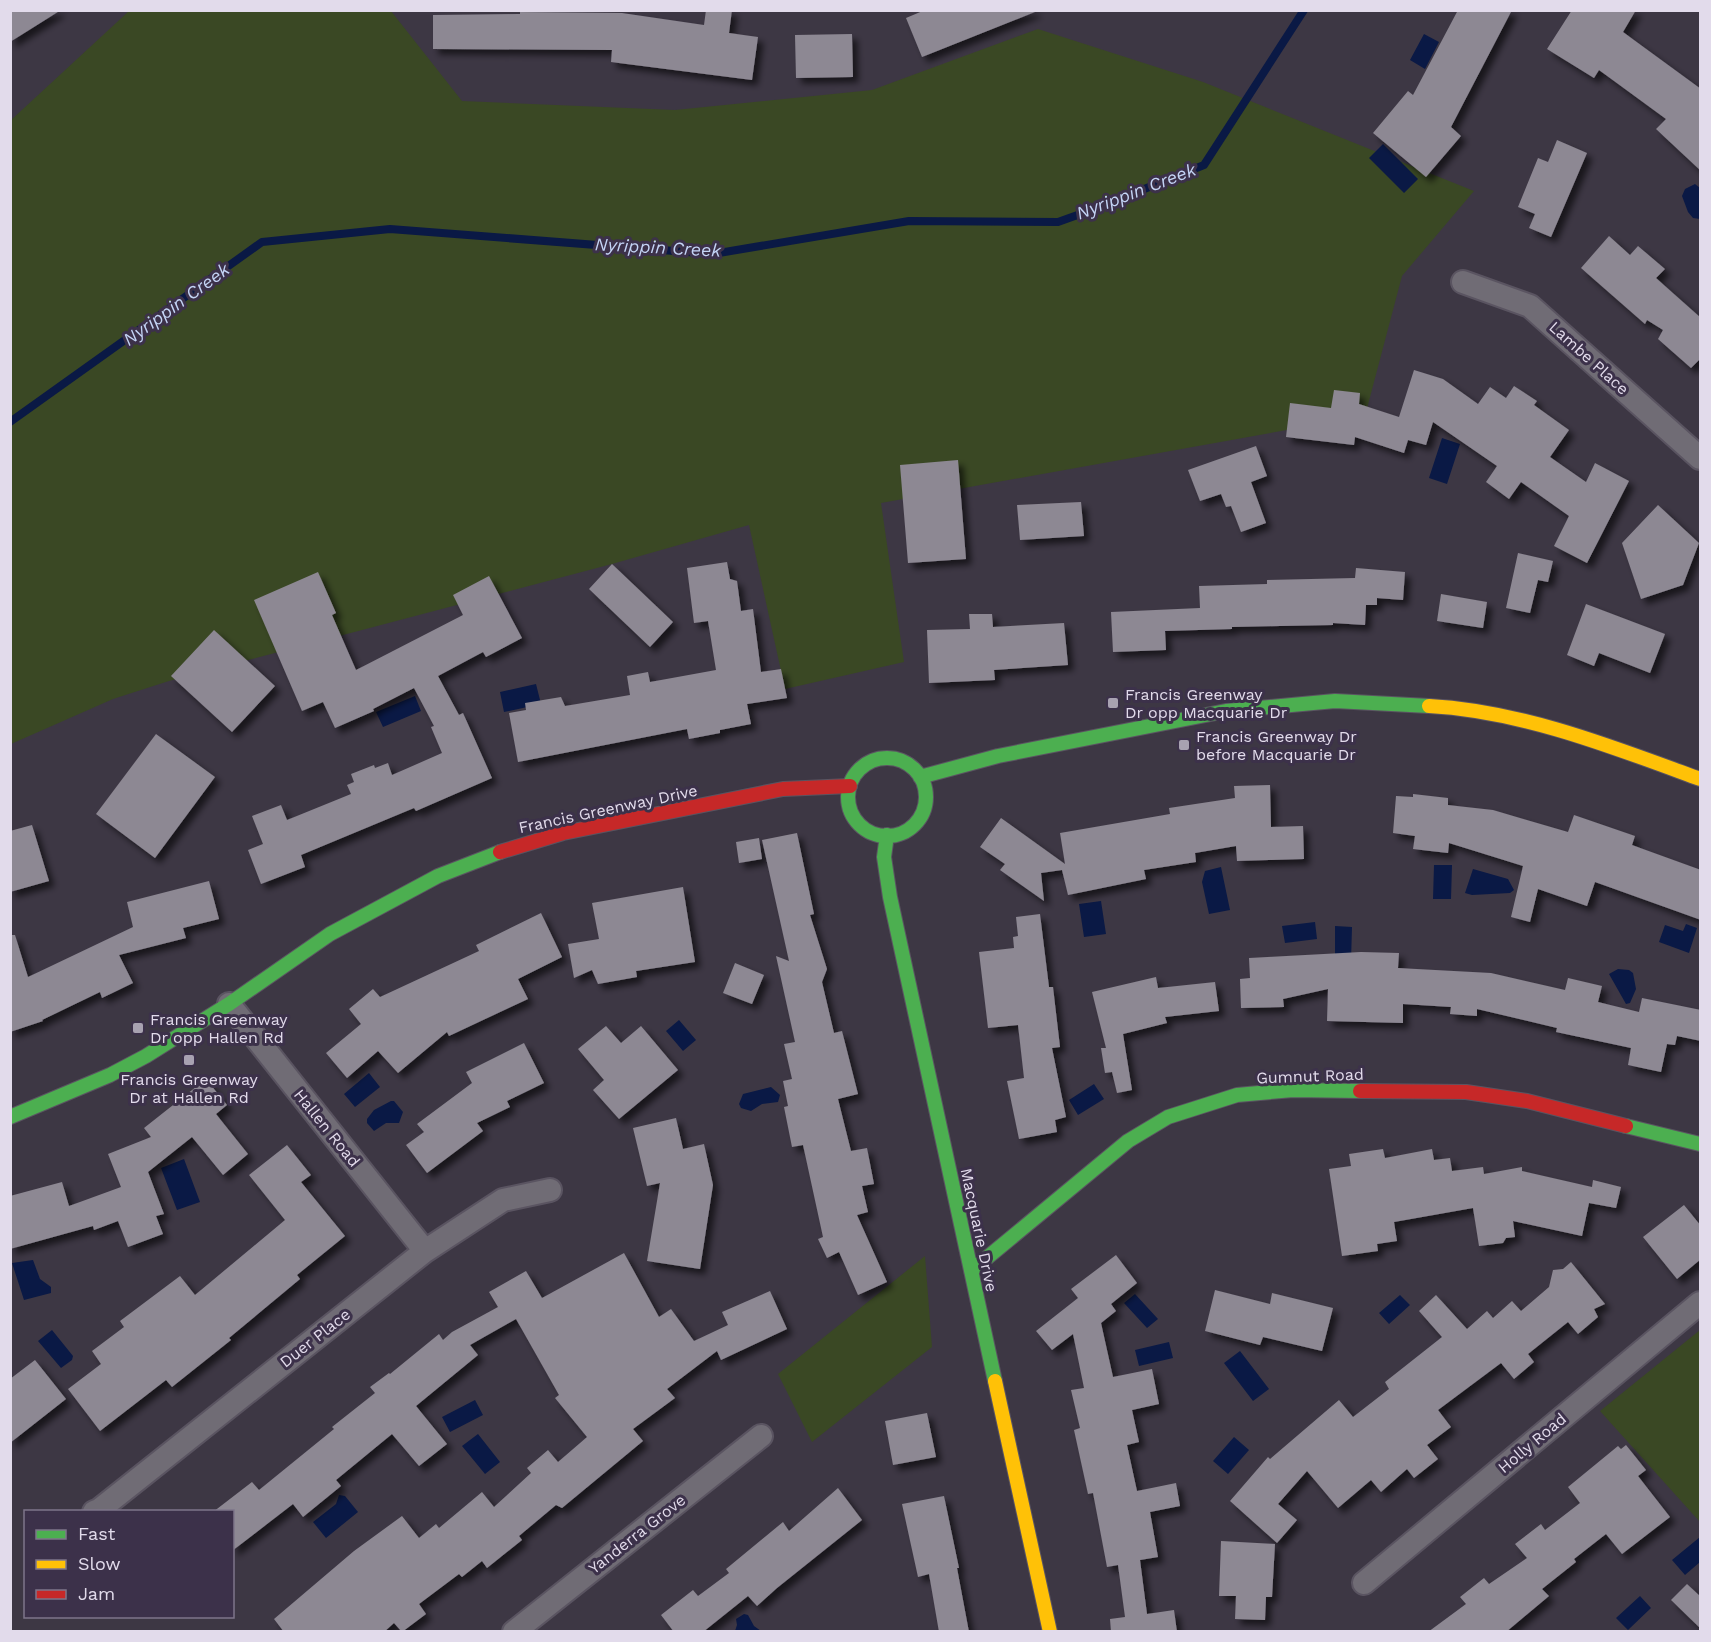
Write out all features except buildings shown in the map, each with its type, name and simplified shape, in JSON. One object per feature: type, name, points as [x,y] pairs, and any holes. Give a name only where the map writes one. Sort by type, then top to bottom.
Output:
[{"type":"main road","points":[[920,777],[998,756],[1226,711],[1335,701],[1447,707],[1522,721],[1592,740],[1701,779]]},
{"type":"main road","points":[[892,758],[913,768],[925,787],[926,799],[917,821],[909,828],[898,834],[875,833],[864,828],[856,820],[850,809],[849,786],[861,767],[870,761],[892,758]]},
{"type":"main road","name":"Francis Greenway Drive","points":[[10,1117],[110,1076],[229,1004],[330,934],[438,876],[491,854],[562,833],[783,789],[849,786]]},
{"type":"main road","name":"Macquarie Drive","points":[[887,835],[884,857],[890,897],[1050,1632]]},
{"type":"main road","name":"Gumnut Road","points":[[971,1271],[1128,1141],[1168,1117],[1237,1095],[1293,1090],[1466,1092],[1527,1101],[1701,1144]]},
{"type":"street","name":"Lambe Place","points":[[1463,282],[1530,306],[1701,458]]},
{"type":"street","name":"Hallen Road","points":[[229,1004],[425,1251]]},
{"type":"street","name":"Duer Place","points":[[99,1510],[425,1251],[502,1200],[550,1190]]},
{"type":"street","name":"Holly Road","points":[[1364,1583],[1701,1303]]},
{"type":"street","name":"Yanderra Grove","points":[[514,1632],[761,1436]]},
{"type":"green space","points":[[129,11],[391,11],[462,101],[675,110],[872,90],[1038,29],[1203,82],[1474,191],[1402,276],[1365,416],[881,503],[904,662],[785,689],[749,525],[612,564],[169,681],[113,699],[11,744],[10,121]]},
{"type":"green space","points":[[925,1256],[932,1347],[812,1442],[778,1374]]},
{"type":"green space","points":[[1700,1330],[1700,1522],[1600,1411]]},
{"type":"water","points":[[1424,34],[1439,42],[1425,69],[1410,60]]},
{"type":"water","points":[[1383,144],[1418,179],[1404,193],[1369,158]]},
{"type":"water","points":[[1695,184],[1700,188],[1700,219],[1693,218],[1688,212],[1682,196],[1685,189]]},
{"type":"water","points":[[1442,438],[1460,444],[1447,484],[1429,478]]},
{"type":"water","points":[[536,684],[541,704],[504,712],[500,692]]},
{"type":"water","points":[[415,696],[421,711],[383,727],[376,712]]},
{"type":"water","points":[[1434,865],[1452,865],[1451,899],[1433,899]]},
{"type":"water","points":[[1221,867],[1230,910],[1209,914],[1202,882],[1205,871]]},
{"type":"water","points":[[1473,869],[1508,879],[1514,890],[1510,893],[1472,895],[1465,893]]},
{"type":"water","points":[[1101,901],[1106,934],[1084,937],[1079,904]]},
{"type":"water","points":[[1315,922],[1317,939],[1285,943],[1282,926]]},
{"type":"water","points":[[1686,924],[1697,928],[1689,953],[1659,942],[1665,925],[1683,931]]},
{"type":"water","points":[[1335,926],[1352,927],[1351,961],[1335,960]]},
{"type":"water","points":[[1618,969],[1629,970],[1633,973],[1636,989],[1630,1003],[1626,1004],[1609,974]]},
{"type":"water","points":[[679,1020],[696,1040],[683,1051],[666,1031]]},
{"type":"water","points":[[369,1073],[380,1087],[355,1107],[344,1094]]},
{"type":"water","points":[[1094,1084],[1104,1099],[1078,1115],[1069,1100]]},
{"type":"water","points":[[771,1087],[780,1095],[778,1102],[762,1104],[751,1111],[741,1108],[739,1104],[743,1094]]},
{"type":"water","points":[[394,1101],[403,1112],[399,1123],[386,1123],[374,1131],[367,1123],[367,1119],[374,1110]]},
{"type":"water","points":[[184,1159],[200,1202],[177,1210],[161,1168]]},
{"type":"water","points":[[33,1260],[40,1279],[51,1287],[51,1293],[24,1300],[12,1263]]},
{"type":"water","points":[[1135,1294],[1158,1319],[1147,1328],[1124,1303]]},
{"type":"water","points":[[1400,1295],[1410,1305],[1389,1324],[1379,1313]]},
{"type":"water","points":[[52,1330],[73,1356],[72,1360],[61,1368],[38,1341]]},
{"type":"water","points":[[1169,1342],[1173,1358],[1139,1366],[1135,1350]]},
{"type":"water","points":[[1240,1351],[1269,1389],[1253,1401],[1224,1363]]},
{"type":"water","points":[[475,1400],[483,1415],[450,1432],[442,1417]]},
{"type":"water","points":[[478,1434],[500,1462],[485,1474],[462,1446]]},
{"type":"water","points":[[1234,1437],[1249,1450],[1228,1474],[1213,1461]]},
{"type":"water","points":[[339,1495],[345,1496],[358,1512],[326,1538],[313,1522],[336,1504]]},
{"type":"water","points":[[1700,1537],[1700,1562],[1685,1575],[1672,1560]]},
{"type":"water","points":[[1640,1596],[1651,1608],[1628,1630],[1616,1618]]},
{"type":"water","points":[[744,1614],[748,1615],[754,1626],[761,1631],[735,1631],[736,1619]]},
{"type":"waterway","name":"Nyrippin Creek","points":[[10,422],[262,242],[390,229],[713,254],[909,221],[1058,222],[1204,165],[1304,10]]},
{"type":"traffic: fast","points":[[920,777],[998,756],[1226,711],[1335,701],[1429,706]]},
{"type":"traffic: fast","points":[[887,758],[902,761],[914,770],[923,782],[926,797],[923,812],[914,824],[902,833],[887,836],[872,833],[860,824],[851,812],[848,797],[851,782],[860,770],[872,761],[887,758]]},
{"type":"traffic: fast","points":[[887,835],[884,857],[890,897],[995,1381]]},
{"type":"traffic: fast","points":[[10,1117],[110,1075],[146,1056],[229,1004],[330,934],[438,876],[500,852]]},
{"type":"traffic: fast","points":[[971,1271],[1128,1141],[1168,1117],[1237,1095],[1293,1090],[1360,1091]]},
{"type":"traffic: fast","points":[[1626,1126],[1700,1144]]},
{"type":"traffic: slow","points":[[1429,706],[1498,715],[1567,732],[1700,779]]},
{"type":"traffic: slow","points":[[995,1381],[1050,1632]]},
{"type":"traffic: jam","points":[[500,852],[563,833],[783,789],[850,786]]},
{"type":"traffic: jam","points":[[1360,1091],[1466,1092],[1527,1101],[1626,1126]]},
{"type":"place","name":"Francis Greenway Dr opp Macquarie Dr","points":[[1113,703]]},
{"type":"place","name":"Francis Greenway Dr before Macquarie Dr","points":[[1184,745]]},
{"type":"place","name":"Francis Greenway Dr opp Hallen Rd","points":[[138,1028]]},
{"type":"place","name":"Francis Greenway Dr at Hallen Rd","points":[[189,1060]]}]
